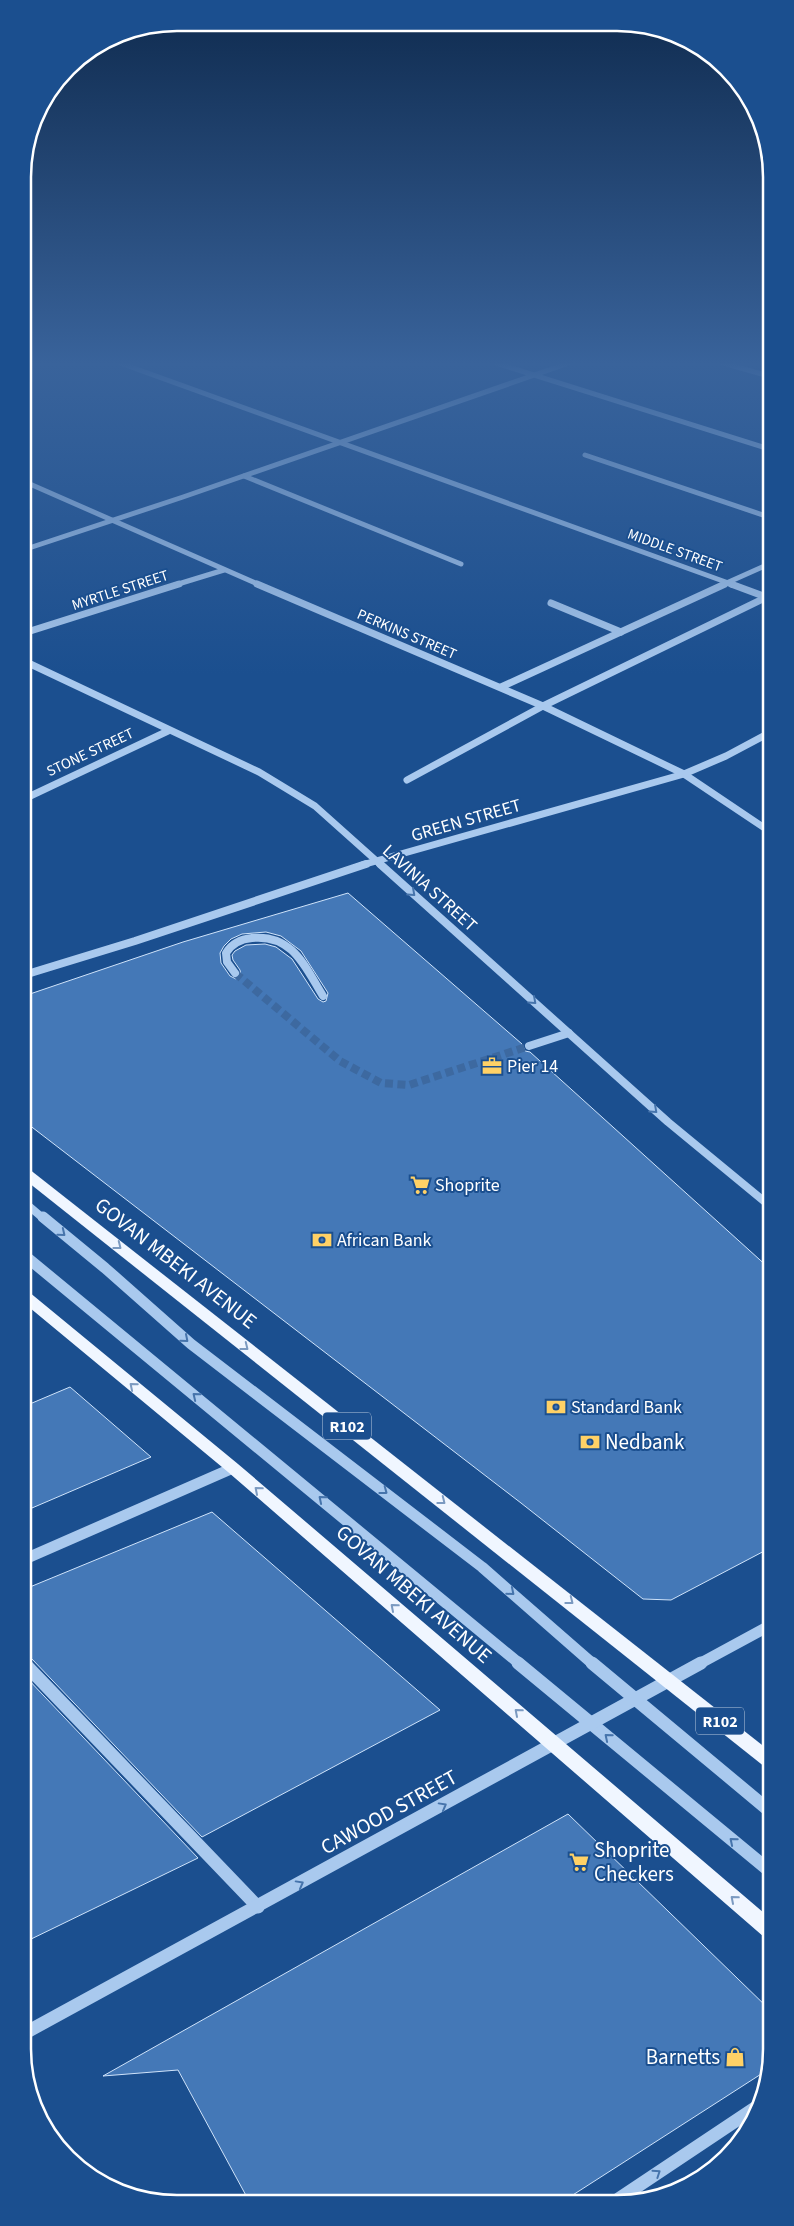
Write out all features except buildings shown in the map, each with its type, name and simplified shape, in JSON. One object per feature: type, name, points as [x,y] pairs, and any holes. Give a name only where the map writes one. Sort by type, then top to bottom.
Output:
[{"type":"main road","name":"GOVAN MBEKI AVENUE","points":[[31,1178],[762,1755]]},
{"type":"main road","name":"GOVAN MBEKI AVENUE","points":[[31,1301],[232,1468],[762,1923]]},
{"type":"street","points":[[32,547],[270,467]]},
{"type":"street","name":"MIDDLE STREET","points":[[411,467],[763,595]]},
{"type":"street","points":[[620,467],[763,515]]},
{"type":"street","points":[[244,476],[461,564]]},
{"type":"street","name":"PERKINS STREET","points":[[32,485],[224,570],[543,706],[684,774],[763,828]]},
{"type":"street","points":[[500,687],[763,567]]},
{"type":"street","name":"MYRTLE STREET","points":[[32,631],[224,570]]},
{"type":"street","points":[[407,780],[543,706],[763,600]]},
{"type":"street","points":[[551,603],[621,632]]},
{"type":"street","name":"LAVINIA STREET","points":[[32,665],[168,731],[259,772],[286,786],[315,806],[668,1122],[762,1200]]},
{"type":"street","name":"STONE STREET","points":[[32,795],[168,731]]},
{"type":"street","name":"GREEN STREET","points":[[32,973],[134,941],[375,861],[684,774],[726,756],[763,736]]},
{"type":"street","points":[[235,973],[225,961],[224,955],[228,949],[241,940],[253,937],[276,939],[285,943],[293,952],[323,996]]},
{"type":"street","points":[[528,1046],[568,1033]]},
{"type":"street","points":[[31,1208],[105,1268],[191,1344],[482,1567],[634,1700],[762,1805]]},
{"type":"street","points":[[31,1261],[762,1865]]},
{"type":"street","points":[[31,1556],[232,1468]]},
{"type":"street","name":"CAWOOD STREET","points":[[31,2030],[762,1630]]},
{"type":"street","points":[[31,1670],[258,1907]]},
{"type":"street","points":[[626,2194],[748,2113]]},
{"type":"tunnel","points":[[235,973],[340,1061],[381,1083],[409,1085],[529,1046]]},
{"type":"place","name":"Pier 14","points":[[492,1066]]},
{"type":"place","name":"Shoprite","points":[[420,1185]]},
{"type":"place","name":"African Bank","points":[[322,1240]]},
{"type":"place","name":"Standard Bank","points":[[556,1407]]},
{"type":"place","name":"Nedbank","points":[[590,1442]]},
{"type":"place","name":"Shoprite Checkers","points":[[579,1862]]},
{"type":"place","name":"Barnetts","points":[[735,2057]]}]
